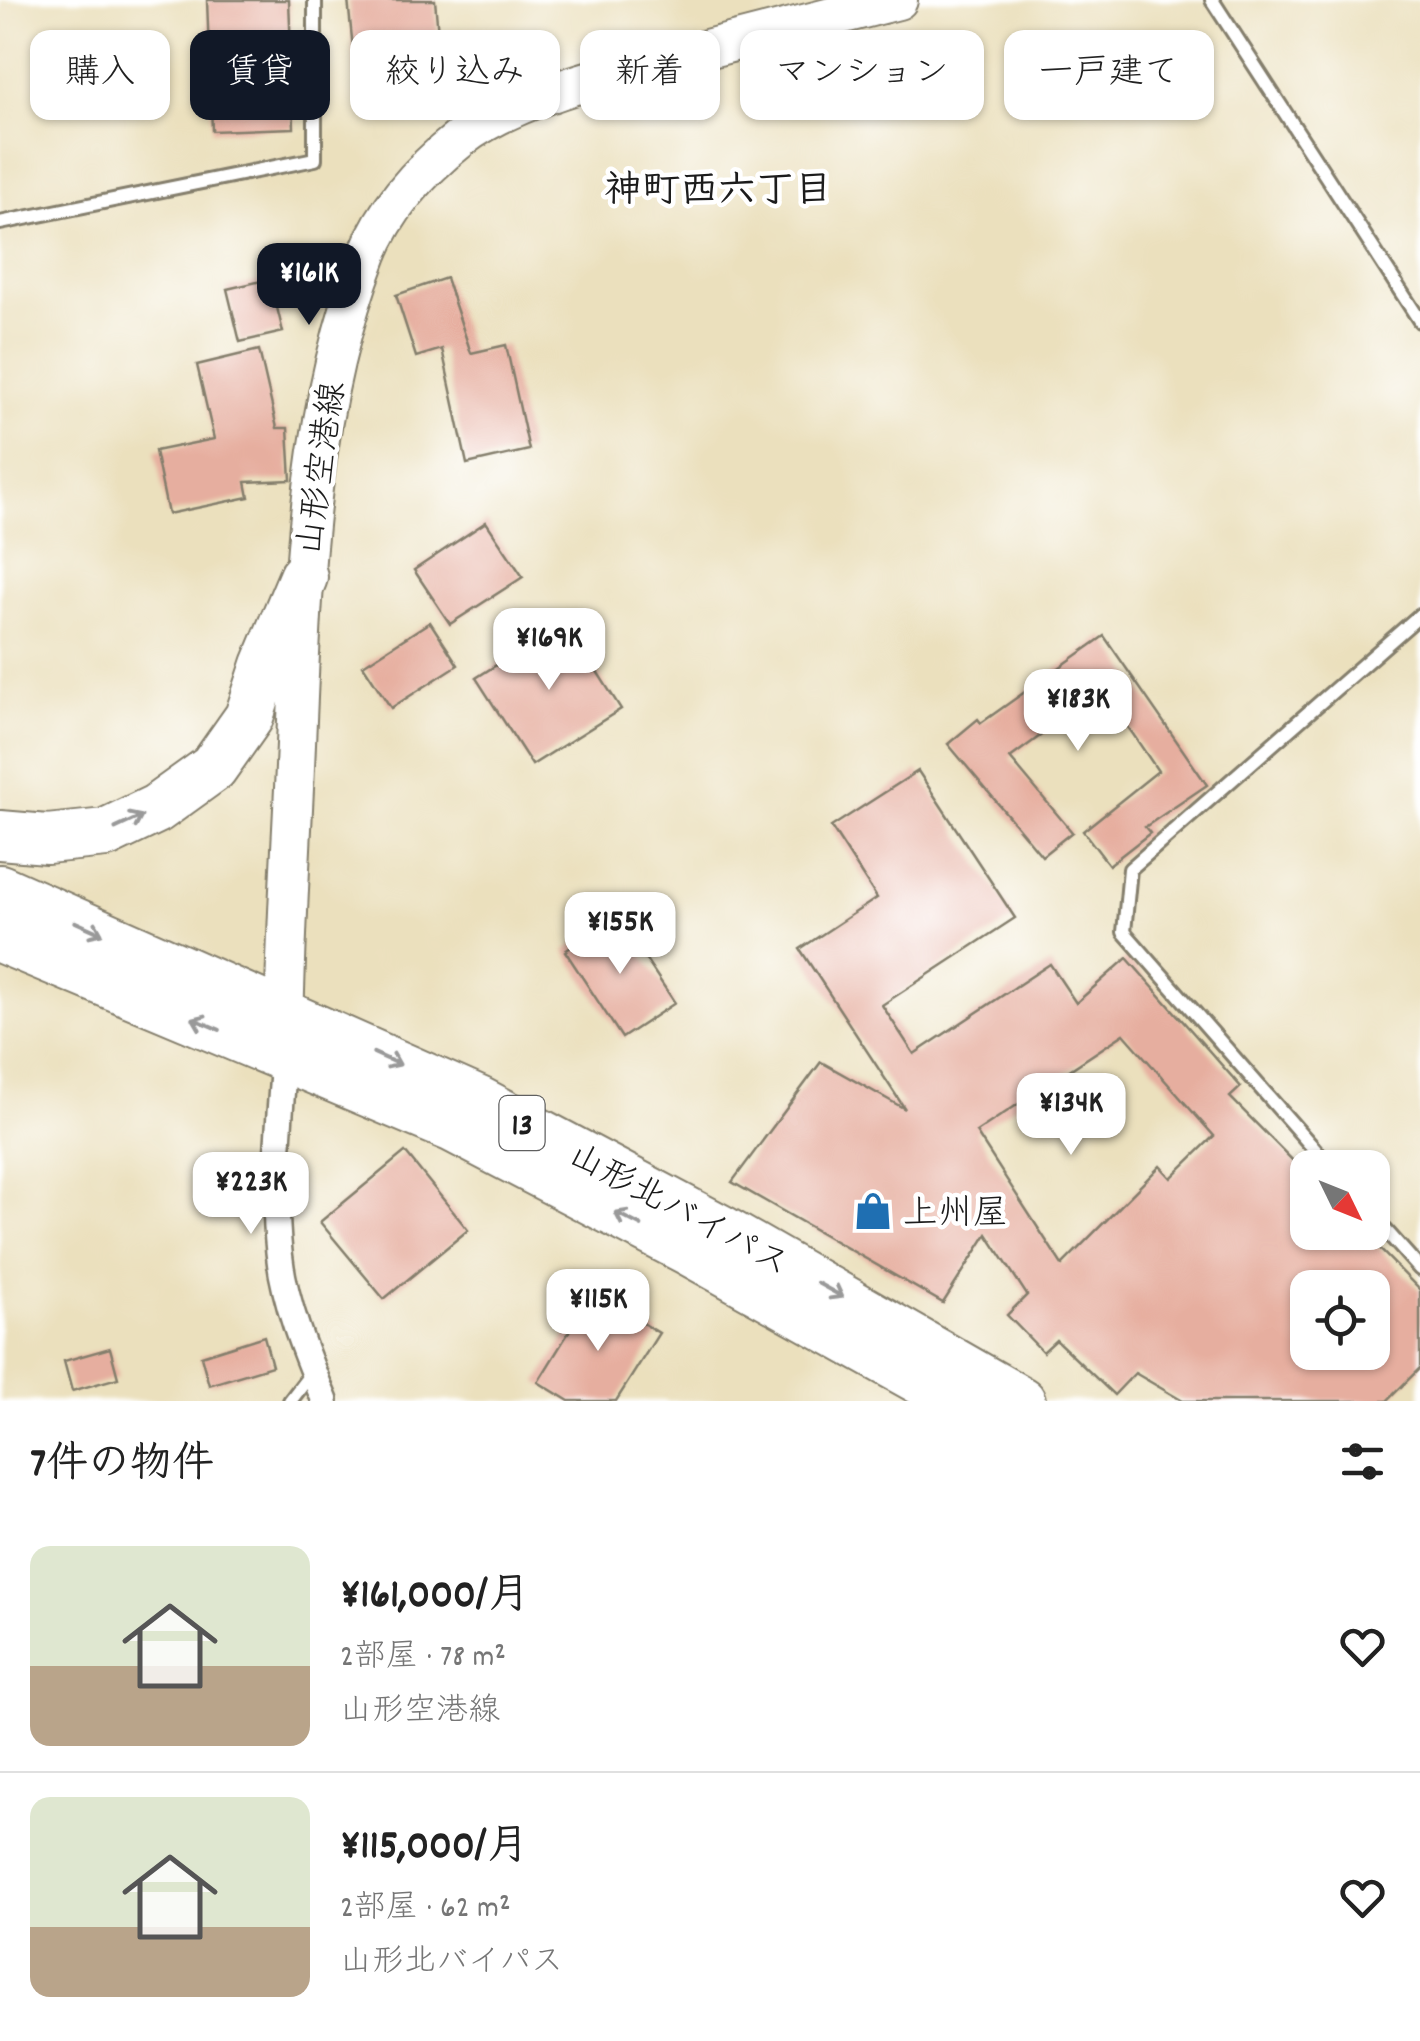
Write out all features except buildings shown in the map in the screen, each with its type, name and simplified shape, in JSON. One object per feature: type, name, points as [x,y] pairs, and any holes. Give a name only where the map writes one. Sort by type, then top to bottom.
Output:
[{"type":"highway","points":[[0,835],[47,840],[106,833],[156,810],[213,768],[249,717],[266,665],[304,577]]},
{"type":"highway","name":"山形北バイパス","points":[[0,888],[688,1251],[958,1401]]},
{"type":"highway","name":"山形北バイパス","points":[[0,938],[479,1100],[742,1240],[1022,1401]]},
{"type":"main road","name":"山形空港線","points":[[284,1035],[304,577],[316,470],[336,355],[369,252],[387,217],[418,177],[464,136],[538,100],[603,76],[898,0]]},
{"type":"street","points":[[284,1035],[278,1254],[325,1401]]},
{"type":"lane","points":[[0,223],[315,159],[315,0]]},
{"type":"lane","points":[[1212,0],[1420,321]]},
{"type":"lane","points":[[1315,1150],[1124,932],[1130,870],[1420,615]]},
{"type":"lane","points":[[1390,1236],[1420,1270]]},
{"type":"lane","points":[[290,1401],[313,1371]]},
{"type":"place","name":"上州屋","points":[[873,1211]]},
{"type":"district","name":"神町西六丁目","points":[[718,188]]}]
